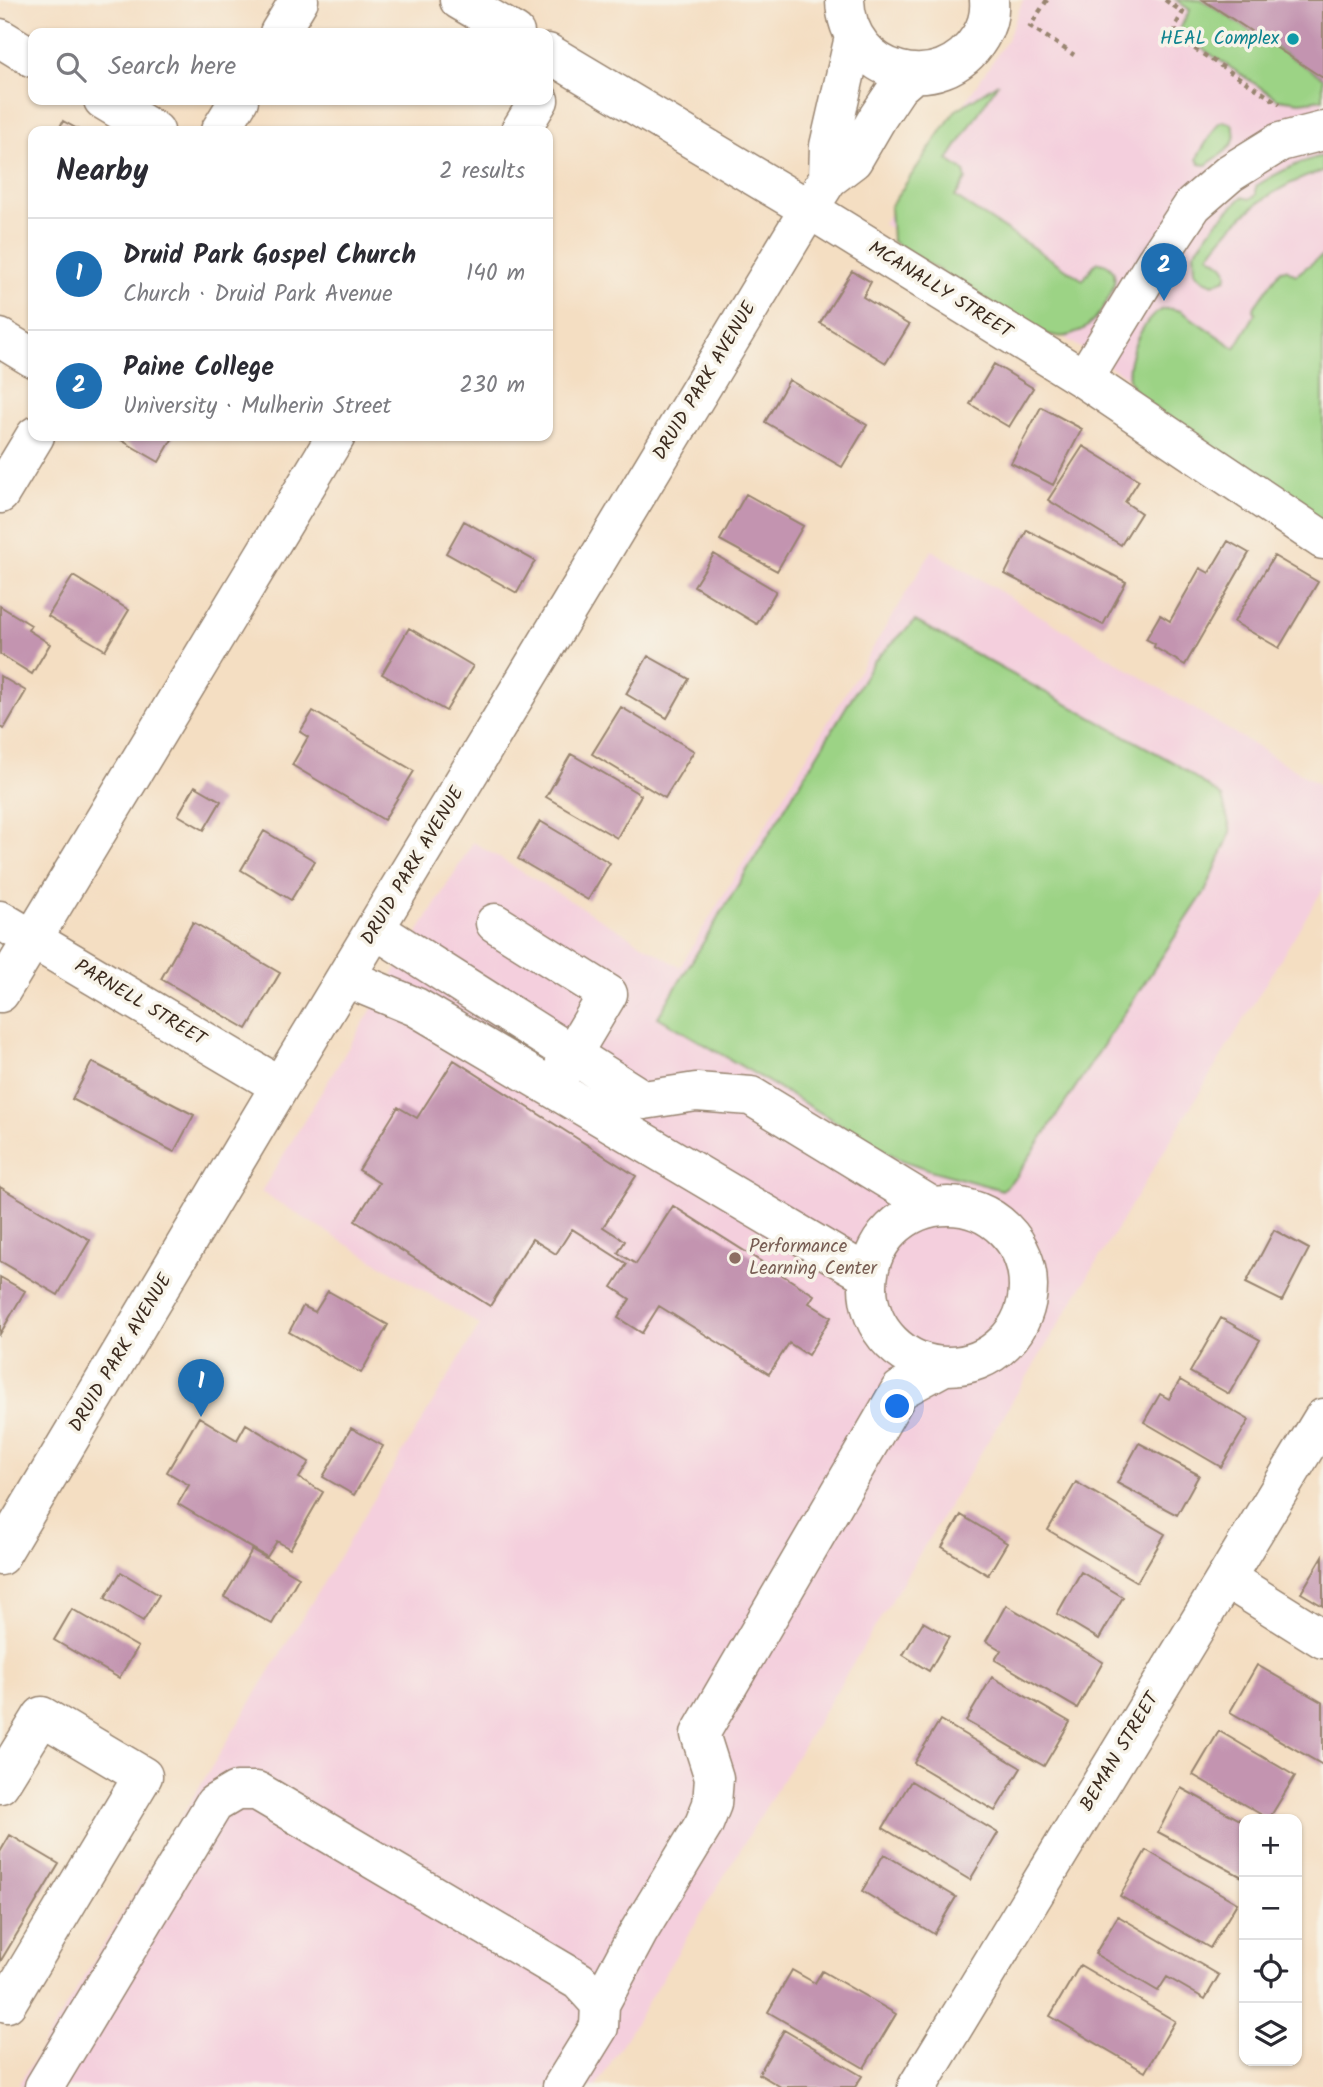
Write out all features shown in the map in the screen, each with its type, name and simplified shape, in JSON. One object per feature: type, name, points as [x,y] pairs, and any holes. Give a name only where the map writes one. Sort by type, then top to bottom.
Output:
[{"type":"street","points":[[282,28],[299,0]]},
{"type":"street","points":[[459,0],[506,28]]},
{"type":"street","points":[[845,0],[845,13],[854,37],[869,56],[891,69],[913,74],[936,72],[957,63],[974,48],[985,29],[989,0]]},
{"type":"street","name":"DRUID PARK AVENUE","points":[[819,194],[854,37]]},
{"type":"street","points":[[0,38],[28,55]]},
{"type":"street","name":"MCANALLY STREET","points":[[553,67],[819,194],[1084,379],[1323,540]]},
{"type":"street","name":"DRUID PARK AVENUE","points":[[0,1556],[10,1517],[280,1086],[819,194],[853,160],[898,87],[913,74]]},
{"type":"street","points":[[111,105],[147,126]]},
{"type":"street","points":[[223,126],[236,105]]},
{"type":"street","points":[[523,126],[536,105]]},
{"type":"street","points":[[1084,379],[1193,205],[1230,173],[1280,142],[1323,131]]},
{"type":"street","points":[[0,338],[28,355]]},
{"type":"street","points":[[0,494],[33,441]]},
{"type":"street","points":[[0,993],[16,929],[333,441]]},
{"type":"street","points":[[495,923],[608,994],[553,1087]]},
{"type":"street","name":"PARNELL STREET","points":[[16,929],[280,1086]]},
{"type":"street","points":[[375,929],[644,1100],[696,1092],[751,1096],[933,1207]]},
{"type":"street","points":[[346,978],[416,1007],[868,1275]]},
{"type":"street","points":[[933,1207],[965,1207],[989,1216],[1010,1234],[1023,1257],[1029,1283],[1025,1309],[1014,1333],[995,1352],[971,1363],[944,1366],[918,1360],[896,1347],[879,1326],[869,1301],[868,1275],[876,1250],[891,1228],[913,1213],[933,1207]]},
{"type":"street","points":[[896,1347],[900,1390]]},
{"type":"street","points":[[562,2087],[599,2027],[600,2004],[638,1933],[704,1824],[712,1804],[714,1778],[700,1734],[900,1390],[944,1366]]},
{"type":"street","name":"BEMAN STREET","points":[[917,2087],[1323,1418]]},
{"type":"street","points":[[1226,1578],[1323,1639]]},
{"type":"street","points":[[0,1784],[42,1716],[144,1776],[2,2004]]},
{"type":"street","points":[[44,2087],[214,1804],[236,1791],[257,1791],[579,1981],[600,2004]]},
{"type":"path","points":[[1047,0],[1030,26],[1074,55]]},
{"type":"path","points":[[1165,0],[1183,12],[1176,25],[1175,34],[1181,40],[1280,104],[1292,105]]},
{"type":"shaded area","points":[[1023,0],[1323,0],[1323,500],[883,224],[1007,40]]},
{"type":"shaded area","name":"Performance Learning Center","points":[[932,550],[1323,787],[1323,889],[596,2087],[24,2087],[19,2084],[480,1325],[261,1192],[473,842],[680,967]]},
{"type":"green space","points":[[1176,0],[1203,0],[1323,78],[1323,99],[1300,102],[1278,99],[1183,36],[1180,28],[1190,10]]},
{"type":"green space","points":[[998,83],[948,160],[964,171],[966,179],[955,197],[1083,280],[1099,262],[1108,265],[1113,271],[1113,288],[1099,314],[1087,327],[1067,336],[1038,332],[892,241],[890,207],[955,111]]},
{"type":"green space","points":[[1223,121],[1232,124],[1232,143],[1224,153],[1206,165],[1200,164],[1197,159],[1199,154],[1218,124]]},
{"type":"green space","points":[[1323,156],[1323,171],[1288,185],[1258,203],[1220,240],[1209,255],[1225,268],[1226,279],[1213,284],[1195,272],[1194,253],[1217,222],[1242,197],[1250,199],[1256,195],[1256,186],[1264,181],[1297,164]]},
{"type":"green space","points":[[1323,255],[1323,526],[1140,398],[1129,379],[1129,370],[1138,338],[1157,312],[1167,309],[1181,311],[1235,348],[1256,313],[1255,306],[1281,270],[1286,269],[1296,275]]},
{"type":"green space","points":[[915,621],[1175,763],[1222,797],[1231,832],[1206,890],[1016,1177],[1002,1190],[899,1159],[658,1017],[874,661]]},
{"type":"building","name":"HEAL Complex","points":[[1203,0],[1323,0],[1323,78]]},
{"type":"building","points":[[852,271],[871,282],[863,297],[909,325],[886,363],[820,323]]},
{"type":"building","points":[[994,364],[1033,388],[1009,427],[970,404]]},
{"type":"building","points":[[789,380],[867,425],[842,467],[765,422]]},
{"type":"building","points":[[1041,407],[1082,429],[1053,485],[1011,463]]},
{"type":"building","points":[[123,441],[171,441],[159,462]]},
{"type":"building","points":[[1083,446],[1139,480],[1125,502],[1141,513],[1121,545],[1048,500]]},
{"type":"building","points":[[746,494],[803,526],[777,571],[720,540]]},
{"type":"building","points":[[464,521],[535,561],[517,593],[446,553]]},
{"type":"building","points":[[1027,530],[1126,582],[1103,625],[1005,574]]},
{"type":"building","points":[[1228,541],[1249,553],[1185,665],[1154,647],[1155,644],[1146,639],[1160,615],[1170,621],[1200,568],[1209,573]]},
{"type":"building","points":[[714,554],[776,591],[757,624],[694,586]]},
{"type":"building","points":[[1274,556],[1318,582],[1279,648],[1234,622]]},
{"type":"building","points":[[73,576],[129,610],[105,650],[48,616]]},
{"type":"building","points":[[0,606],[31,625],[28,630],[50,644],[32,674],[0,654]]},
{"type":"building","points":[[409,628],[473,666],[446,711],[382,674]]},
{"type":"building","points":[[648,656],[689,679],[667,718],[626,694]]},
{"type":"building","points":[[0,676],[26,691],[4,729],[0,727]]},
{"type":"building","points":[[621,707],[694,751],[665,798],[592,754]]},
{"type":"building","points":[[313,711],[414,771],[384,820],[292,765],[308,737],[300,732]]},
{"type":"building","points":[[571,754],[641,795],[617,838],[546,797]]},
{"type":"building","points":[[195,786],[221,801],[204,830],[178,815]]},
{"type":"building","points":[[540,821],[610,863],[588,900],[518,859]]},
{"type":"building","points":[[264,831],[315,861],[291,900],[241,870]]},
{"type":"building","points":[[193,922],[280,973],[247,1029],[161,979]]},
{"type":"building","points":[[454,1060],[636,1176],[603,1227],[625,1241],[618,1253],[636,1264],[673,1206],[814,1295],[809,1303],[831,1317],[808,1355],[789,1343],[769,1374],[659,1306],[642,1333],[618,1318],[630,1299],[612,1287],[627,1264],[572,1229],[556,1254],[532,1239],[490,1306],[355,1221],[379,1183],[359,1170],[398,1107],[417,1118]]},
{"type":"building","points":[[92,1062],[194,1115],[174,1152],[72,1099]]},
{"type":"building","points":[[0,1187],[90,1240],[58,1295],[0,1261]]},
{"type":"building","points":[[1274,1230],[1309,1249],[1282,1301],[1246,1283]]},
{"type":"building","points":[[0,1277],[25,1291],[0,1334]]},
{"type":"building","points":[[328,1291],[388,1325],[361,1373],[289,1332],[303,1306],[315,1312]]},
{"type":"building","points":[[1221,1318],[1260,1340],[1229,1394],[1190,1372]]},
{"type":"building","points":[[1180,1380],[1249,1420],[1221,1467],[1144,1422],[1160,1394],[1169,1399]]},
{"type":"building","points":[[199,1417],[237,1440],[246,1424],[309,1462],[299,1478],[323,1492],[290,1549],[277,1541],[267,1557],[178,1504],[189,1485],[167,1472]]},
{"type":"building","points":[[351,1428],[383,1446],[354,1495],[323,1477]]},
{"type":"building","points":[[1139,1443],[1199,1475],[1177,1515],[1117,1483]]},
{"type":"building","points":[[1076,1482],[1165,1534],[1137,1582],[1048,1530]]},
{"type":"building","points":[[961,1515],[1007,1543],[988,1575],[942,1547]]},
{"type":"building","points":[[252,1550],[299,1577],[272,1624],[224,1597]]},
{"type":"building","points":[[1323,1556],[1323,1606],[1301,1593]]},
{"type":"building","points":[[121,1572],[159,1595],[143,1621],[105,1598]]},
{"type":"building","points":[[1081,1572],[1123,1597],[1099,1639],[1057,1614]]},
{"type":"building","points":[[1006,1605],[1103,1662],[1077,1708],[995,1660],[1001,1650],[986,1641]]},
{"type":"building","points":[[72,1609],[138,1647],[119,1678],[54,1640]]},
{"type":"building","points":[[923,1622],[949,1637],[929,1671],[903,1655]]},
{"type":"building","points":[[1257,1665],[1323,1703],[1323,1765],[1230,1712]]},
{"type":"building","points":[[992,1677],[1070,1722],[1044,1766],[966,1721]]},
{"type":"building","points":[[940,1720],[1021,1768],[995,1811],[914,1763]]},
{"type":"building","points":[[1219,1731],[1295,1776],[1272,1814],[1260,1814],[1193,1775]]},
{"type":"building","points":[[911,1781],[998,1833],[970,1880],[883,1828]]},
{"type":"building","points":[[1181,1788],[1239,1819],[1239,1875],[1158,1832]]},
{"type":"building","points":[[10,1835],[59,1864],[0,1962],[0,1852]]},
{"type":"building","points":[[1146,1850],[1237,1903],[1210,1948],[1120,1896]]},
{"type":"building","points":[[884,1854],[956,1897],[934,1934],[862,1891]]},
{"type":"building","points":[[1118,1916],[1219,1975],[1205,1999],[1167,1977],[1158,1991],[1095,1954]]},
{"type":"building","points":[[1080,1965],[1175,2021],[1145,2072],[1050,2016]]},
{"type":"building","points":[[792,1970],[815,1983],[822,1971],[896,2014],[864,2068],[768,2012]]},
{"type":"building","points":[[784,2030],[862,2076],[855,2087],[781,2087],[759,2074]]},
{"type":"place","name":"HEAL Complex","points":[[1293,39]]},
{"type":"place","name":"Paine College","points":[[1164,301]]},
{"type":"place","name":"Performance Learning Center","points":[[735,1258]]},
{"type":"place","name":"Druid Park Gospel Church","points":[[201,1417]]}]
